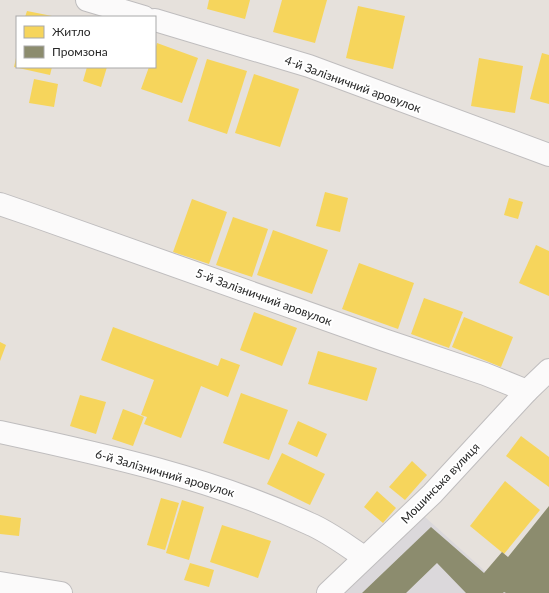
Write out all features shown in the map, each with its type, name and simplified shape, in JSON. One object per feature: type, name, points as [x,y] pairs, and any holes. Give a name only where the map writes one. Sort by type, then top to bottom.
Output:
[{"type":"street","points":[[87,0],[141,16]]},
{"type":"street","name":"4-й Залізничний аровулок","points":[[156,20],[309,66],[549,156]]},
{"type":"street","name":"5-й Залізничний аровулок","points":[[0,204],[384,340],[485,374],[527,391]]},
{"type":"street","name":"Мошинська вулиця","points":[[328,593],[364,557],[432,494],[527,391],[549,370]]},
{"type":"street","name":"6-й Залізничний аровулок","points":[[0,432],[110,456],[222,488],[312,524],[364,557]]},
{"type":"street","points":[[0,583],[61,593]]},
{"type":"shaded area","points":[[415,508],[506,590],[549,593],[325,593]]},
{"type":"building: Житло","points":[[209,0],[250,0],[245,19],[207,9]]},
{"type":"building: Житло","points":[[282,0],[327,0],[315,43],[273,32]]},
{"type":"building: Житло","points":[[358,6],[405,16],[393,69],[346,58]]},
{"type":"building: Житло","points":[[27,11],[52,16],[25,16]]},
{"type":"building: Житло","points":[[157,43],[198,58],[182,103],[141,89],[149,68],[156,68]]},
{"type":"building: Житло","points":[[542,53],[549,55],[549,104],[530,99]]},
{"type":"building: Житло","points":[[479,58],[523,66],[515,113],[471,106]]},
{"type":"building: Житло","points":[[207,59],[247,71],[227,134],[188,121]]},
{"type":"building: Житло","points":[[18,68],[52,68],[50,75]]},
{"type":"building: Житло","points":[[87,68],[107,68],[101,87],[83,81]]},
{"type":"building: Житло","points":[[254,74],[299,89],[280,147],[235,133]]},
{"type":"building: Житло","points":[[34,79],[58,84],[54,107],[29,103]]},
{"type":"building: Житло","points":[[325,192],[348,198],[340,232],[316,226]]},
{"type":"building: Житло","points":[[509,198],[523,202],[518,219],[504,215]]},
{"type":"building: Житло","points":[[192,199],[227,212],[209,264],[173,252]]},
{"type":"building: Житло","points":[[233,217],[268,229],[252,277],[216,265]]},
{"type":"building: Житло","points":[[273,230],[328,250],[312,294],[257,275]]},
{"type":"building: Житло","points":[[536,245],[549,251],[549,296],[519,283]]},
{"type":"building: Житло","points":[[359,263],[414,283],[398,329],[342,309]]},
{"type":"building: Житло","points":[[424,298],[463,312],[449,348],[411,334]]},
{"type":"building: Житло","points":[[254,312],[297,328],[282,366],[240,350]]},
{"type":"building: Житло","points":[[464,317],[513,337],[501,367],[452,347]]},
{"type":"building: Житло","points":[[113,327],[218,366],[221,358],[240,365],[228,397],[201,386],[181,438],[144,424],[147,417],[141,415],[154,380],[101,360]]},
{"type":"building: Житло","points":[[0,342],[6,345],[0,361]]},
{"type":"building: Житло","points":[[318,351],[377,368],[367,401],[308,384]]},
{"type":"building: Житло","points":[[241,393],[288,410],[269,460],[223,443]]},
{"type":"building: Житло","points":[[80,395],[106,402],[96,434],[70,426]]},
{"type":"building: Житло","points":[[123,409],[144,417],[133,446],[112,439]]},
{"type":"building: Житло","points":[[298,421],[327,434],[317,457],[288,444]]},
{"type":"building: Житло","points":[[521,436],[549,457],[549,487],[506,456]]},
{"type":"building: Житло","points":[[282,453],[325,474],[310,505],[267,484]]},
{"type":"building: Житло","points":[[412,461],[427,475],[405,500],[389,487]]},
{"type":"building: Житло","points":[[505,481],[540,510],[504,554],[470,526]]},
{"type":"building: Житло","points":[[377,491],[396,508],[383,523],[364,507]]},
{"type":"building: Житло","points":[[161,498],[179,503],[165,550],[147,545]]},
{"type":"building: Житло","points":[[182,500],[204,507],[189,560],[166,553]]},
{"type":"building: Житло","points":[[0,515],[21,518],[19,536],[0,534]]},
{"type":"building: Житло","points":[[222,525],[271,541],[258,578],[210,562]]},
{"type":"building: Житло","points":[[190,563],[214,570],[209,587],[184,580]]},
{"type":"building: Промзона","points":[[549,506],[549,593],[466,593],[437,563],[406,593],[362,593],[431,527],[484,573],[502,552],[508,557]]}]
